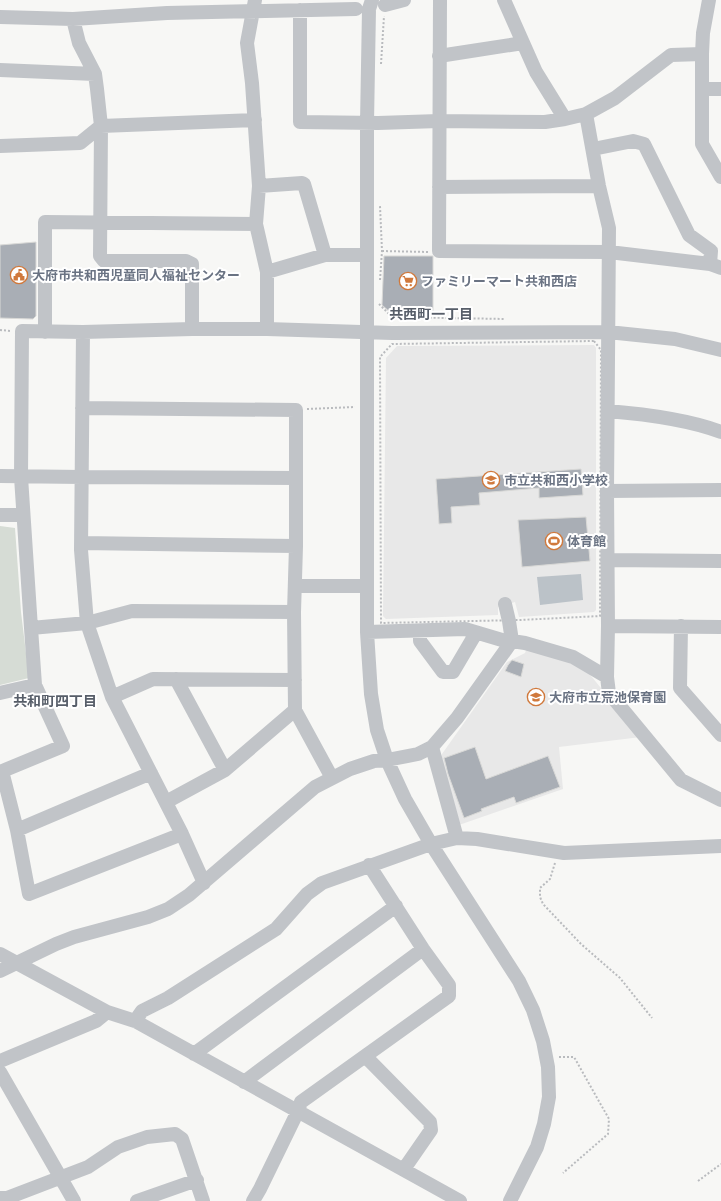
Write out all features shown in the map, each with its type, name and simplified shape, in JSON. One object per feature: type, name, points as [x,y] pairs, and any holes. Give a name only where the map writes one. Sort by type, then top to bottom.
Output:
[{"type":"street","points":[[404,0],[378,3],[369,9],[367,123],[367,632],[371,694],[378,730],[388,760],[405,799],[431,844],[519,981],[533,1010],[543,1041],[548,1068],[549,1097],[544,1124],[537,1147],[510,1201]]},
{"type":"street","points":[[440,0],[439,251],[609,252],[716,266],[711,251],[689,235],[644,144],[633,141],[593,149]]},
{"type":"street","points":[[504,0],[536,72],[565,119]]},
{"type":"street","points":[[709,0],[703,33],[702,144],[721,177]]},
{"type":"street","points":[[254,5],[247,43],[255,120],[259,186],[256,224],[268,272],[268,329]]},
{"type":"street","points":[[0,17],[73,19],[254,5],[300,10],[356,9]]},
{"type":"street","points":[[300,10],[300,122],[545,122],[565,119],[586,114],[615,98],[671,55],[702,54]]},
{"type":"street","points":[[73,19],[79,43],[95,74],[101,126],[100,256],[104,261],[186,261],[192,264],[192,328]]},
{"type":"street","points":[[439,56],[523,43]]},
{"type":"street","points":[[0,70],[95,74]]},
{"type":"street","points":[[703,89],[721,89]]},
{"type":"street","points":[[586,114],[599,186],[609,228],[607,491],[607,677],[609,693],[681,780],[719,796]]},
{"type":"street","points":[[0,146],[80,143],[101,126],[255,120]]},
{"type":"street","points":[[259,186],[304,184],[325,255]]},
{"type":"street","points":[[440,187],[599,186]]},
{"type":"street","points":[[45,332],[45,222],[256,224]]},
{"type":"street","points":[[268,272],[325,255],[367,255]]},
{"type":"street","points":[[182,834],[29,894],[16,830],[1,771],[63,746],[35,685],[21,477],[22,331],[83,332],[192,328],[367,332],[608,332],[676,339],[721,350]]},
{"type":"street","points":[[83,332],[81,543],[87,623],[112,697],[182,834],[204,883]]},
{"type":"street","points":[[82,408],[296,410],[296,546],[294,612],[295,710],[332,778]]},
{"type":"street","points":[[608,411],[642,413],[709,427],[721,432]]},
{"type":"street","points":[[0,476],[296,478]]},
{"type":"street","points":[[607,491],[721,490]]},
{"type":"street","points":[[0,515],[24,515]]},
{"type":"street","points":[[81,543],[296,546]]},
{"type":"street","points":[[607,560],[721,561]]},
{"type":"street","points":[[295,586],[367,586]]},
{"type":"street","points":[[0,971],[62,942],[148,917],[168,909],[204,883],[315,787],[350,769],[374,761],[388,760],[418,754],[432,747],[457,718],[512,641],[505,604]]},
{"type":"street","points":[[32,628],[87,623],[132,611],[294,612]]},
{"type":"street","points":[[608,626],[721,627]]},
{"type":"street","points":[[681,626],[680,688],[721,735]]},
{"type":"street","points":[[367,632],[465,629],[502,640],[512,641],[573,657],[607,677]]},
{"type":"street","points":[[420,631],[420,641],[443,672],[453,672],[476,633]]},
{"type":"street","points":[[112,697],[153,679],[294,680]]},
{"type":"street","points":[[176,679],[225,770]]},
{"type":"street","points":[[0,693],[35,685]]},
{"type":"street","points":[[166,802],[225,770],[295,710]]},
{"type":"street","points":[[432,747],[458,838]]},
{"type":"street","points":[[16,830],[151,773]]},
{"type":"street","points":[[135,1021],[142,1012],[168,998],[276,929],[308,894],[322,883],[431,844],[458,838],[476,839],[559,852],[721,846]]},
{"type":"street","points":[[253,1201],[298,1111],[301,1102],[366,1057],[449,996],[449,985],[423,949],[369,865]]},
{"type":"street","points":[[194,1054],[396,906]]},
{"type":"street","points":[[244,1082],[423,949]]},
{"type":"street","points":[[0,954],[107,1012],[135,1021],[460,1201]]},
{"type":"street","points":[[0,1061],[96,1021],[107,1012]]},
{"type":"street","points":[[366,1057],[430,1122],[431,1130],[404,1169]]},
{"type":"street","points":[[0,1072],[74,1201]]},
{"type":"street","points":[[0,1198],[7,1198],[88,1167],[118,1147],[147,1137],[175,1134],[182,1139],[203,1201]]},
{"type":"street","points":[[138,1201],[197,1180]]},
{"type":"path","points":[[378,3],[381,68]]},
{"type":"path","points":[[380,206],[382,251],[380,282]]},
{"type":"path","points":[[382,251],[439,251]]},
{"type":"path","points":[[380,297],[379,304],[391,317],[508,319]]},
{"type":"path","points":[[594,341],[601,350],[600,616],[509,621],[381,623],[380,357],[392,344],[594,341]]},
{"type":"path","points":[[296,410],[355,407],[368,408]]},
{"type":"path","points":[[559,852],[550,879],[540,888],[540,898],[543,904],[581,944],[620,978],[652,1018]]},
{"type":"path","points":[[546,1058],[574,1057],[609,1119],[608,1134],[563,1173]]},
{"type":"path","points":[[698,1181],[721,1164]]},
{"type":"shaded area","name":"市立共和西小学校","points":[[594,345],[596,348],[596,610],[594,612],[519,617],[515,602],[498,607],[498,615],[386,619],[383,616],[386,358],[397,346]]},
{"type":"shaded area","points":[[0,526],[15,528],[21,612],[29,678],[0,685]]},
{"type":"shaded area","points":[[581,574],[583,600],[540,605],[537,577]]},
{"type":"shaded area","points":[[527,648],[574,663],[587,671],[641,737],[559,747],[563,789],[459,825],[440,762],[442,754],[507,662],[525,653]]},
{"type":"building","name":"大府市共和西児童同人福祉センター","points":[[36,242],[36,316],[33,319],[0,318],[0,245]]},
{"type":"building","name":"ファミリーマート共和西店","points":[[384,256],[433,256],[433,314],[392,314],[382,305]]},
{"type":"building","points":[[581,469],[583,495],[539,498],[539,488],[479,493],[480,505],[451,507],[452,523],[439,524],[436,479]]},
{"type":"building","name":"体育館","points":[[586,517],[590,561],[522,567],[518,520]]},
{"type":"building","points":[[512,660],[524,664],[521,677],[505,671]]},
{"type":"building","points":[[475,747],[486,779],[548,756],[560,787],[516,803],[514,797],[481,809],[482,811],[464,818],[448,774],[444,758]]},
{"type":"place","name":"大府市共和西児童同人福祉センター","points":[[19,275]]},
{"type":"place","name":"ファミリーマート共和西店","points":[[408,281]]},
{"type":"place","name":"市立共和西小学校","points":[[491,480]]},
{"type":"place","name":"体育館","points":[[554,541]]},
{"type":"place","name":"大府市立荒池保育園","points":[[536,697]]},
{"type":"district","name":"共西町一丁目","points":[[431,314]]},
{"type":"district","name":"共和町四丁目","points":[[55,701]]}]
